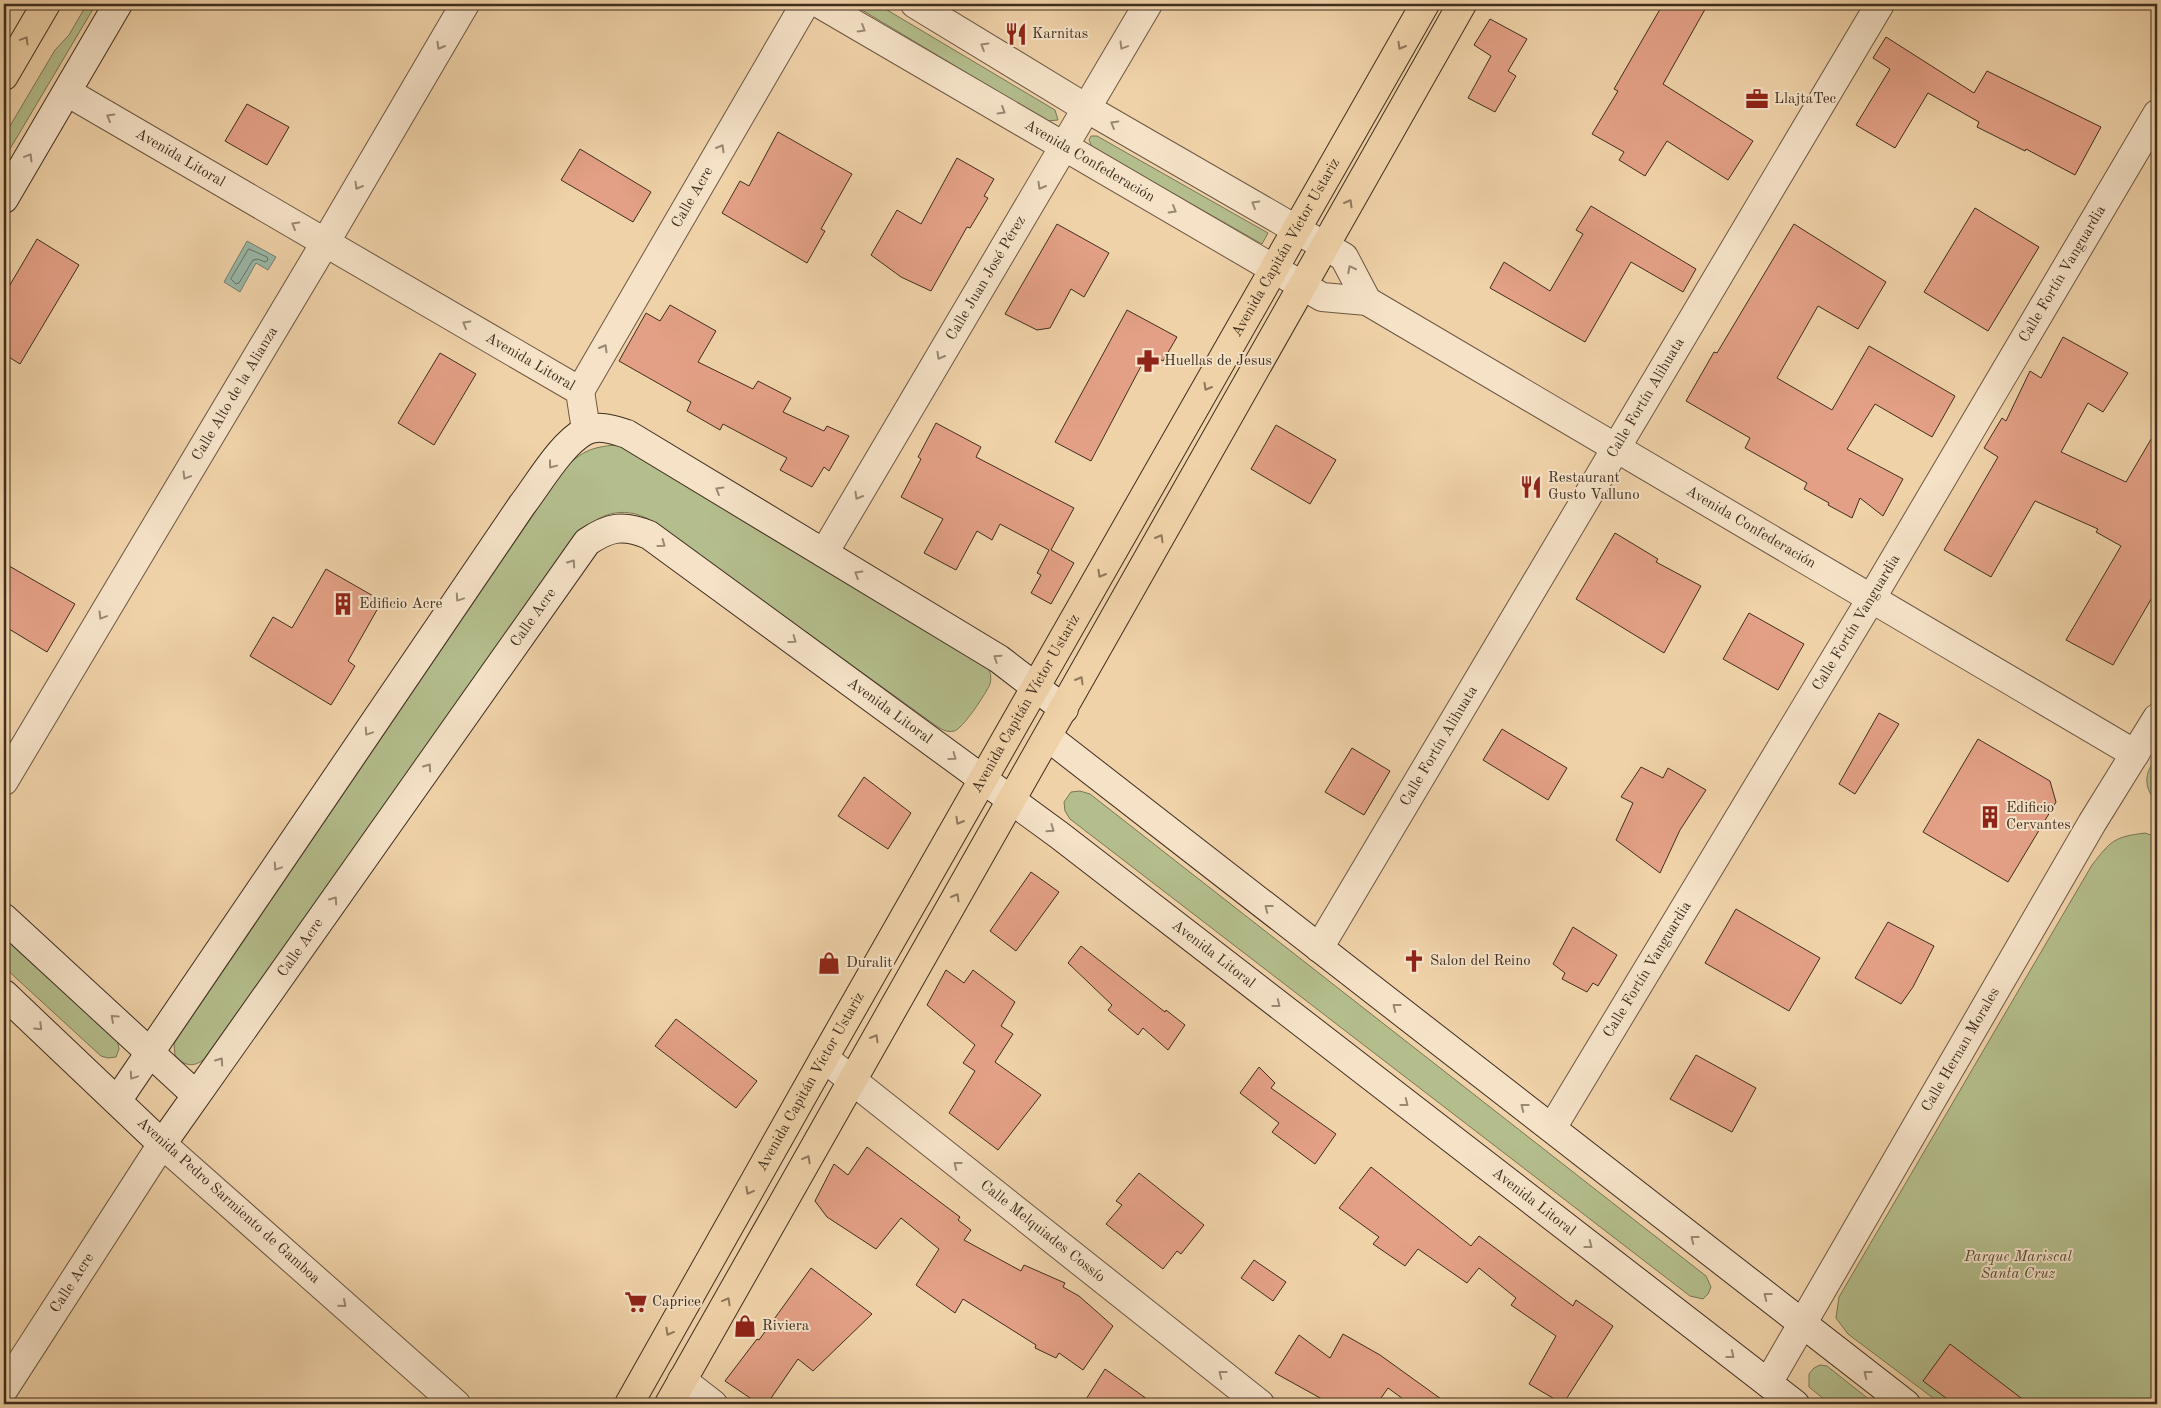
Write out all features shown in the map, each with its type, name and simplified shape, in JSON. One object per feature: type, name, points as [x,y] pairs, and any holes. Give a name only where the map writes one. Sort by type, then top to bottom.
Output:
[{"type":"main road","points":[[4,76],[46,4]]},
{"type":"main road","name":"Avenida Capitán Víctor Ustariz","points":[[629,1404],[824,1058],[1425,4]]},
{"type":"main road","points":[[669,1404],[1462,4]]},
{"type":"street","points":[[4,199],[118,4]]},
{"type":"street","name":"Calle Alto de la Alianza","points":[[4,781],[325,243],[465,4]]},
{"type":"street","name":"Calle Acre","points":[[580,390],[805,4]]},
{"type":"street","name":"Avenida Confederación","points":[[820,4],[1063,148],[1322,297],[1367,301],[2135,754]]},
{"type":"street","points":[[915,4],[1086,108],[1326,245],[1344,257],[1367,301]]},
{"type":"street","name":"Calle Juan José Pérez","points":[[824,553],[1148,4]]},
{"type":"street","name":"Calle Fortín Alihuata","points":[[1320,948],[1880,4]]},
{"type":"street","name":"Avenida Litoral","points":[[67,92],[580,390],[586,430]]},
{"type":"street","name":"Calle Fortín Vanguardia","points":[[1552,1128],[1871,599],[2157,114]]},
{"type":"street","points":[[116,1101],[522,506],[566,447],[586,430],[607,427],[627,434],[999,659],[1064,708]]},
{"type":"street","name":"Avenida Litoral","points":[[618,528],[636,529],[649,535],[983,779],[1074,847],[1795,1404]]},
{"type":"street","name":"Calle Acre","points":[[4,1389],[162,1144],[587,542],[603,531],[618,528]]},
{"type":"street","name":"Calle Hernan Morales","points":[[1768,1384],[2087,831],[2157,718]]},
{"type":"street","points":[[1048,737],[1906,1404]]},
{"type":"street","points":[[4,918],[150,1051],[196,1096]]},
{"type":"street","name":"Avenida Pedro Sarmiento de Gamboa","points":[[4,994],[162,1144],[456,1404]]},
{"type":"street","name":"Calle Melquiades Cossío","points":[[824,1058],[1260,1404]]},
{"type":"street","points":[[682,1380],[713,1404]]},
{"type":"green space","points":[[87,4],[96,4],[4,159],[4,136],[55,50],[69,35]]},
{"type":"green space","points":[[852,4],[877,4],[1055,110],[1058,120],[1047,121]]},
{"type":"green space","points":[[1091,136],[1097,136],[1268,233],[1262,244],[1092,147],[1089,140]]},
{"type":"green space","points":[[616,445],[630,448],[986,664],[991,679],[990,684],[974,710],[958,729],[946,731],[942,729],[652,521],[630,513],[609,514],[599,518],[581,531],[573,540],[204,1059],[193,1065],[182,1062],[175,1055],[174,1044],[177,1039],[565,468],[588,451]]},
{"type":"green space","points":[[2157,759],[2157,801],[2149,791],[2147,780],[2150,769]]},
{"type":"green space","points":[[1080,791],[1090,794],[1706,1276],[1711,1287],[1708,1294],[1703,1299],[1690,1296],[1070,819],[1065,811],[1064,802],[1071,792]]},
{"type":"green space","name":"Parque Mariscal Santa Cruz","points":[[2145,833],[2157,837],[2157,1404],[1941,1404],[1848,1334],[1836,1318],[1839,1297],[2092,865],[2114,841],[2126,836]]},
{"type":"green space","points":[[4,934],[117,1038],[119,1049],[116,1057],[108,1058],[101,1056],[4,967]]},
{"type":"green space","points":[[1820,1365],[1827,1366],[1875,1404],[1830,1404],[1809,1387],[1809,1374]]},
{"type":"water","points":[[247,241],[276,257],[268,270],[256,263],[240,292],[224,282]]},
{"type":"building","points":[[1663,4],[1708,4],[1663,84],[1753,141],[1728,180],[1667,141],[1645,176],[1619,160],[1624,152],[1592,134],[1618,91],[1614,89]]},
{"type":"building","points":[[1490,19],[1527,39],[1508,71],[1516,76],[1495,112],[1468,98],[1491,56],[1474,45]]},
{"type":"building","points":[[1886,37],[1974,93],[1987,71],[2101,127],[2075,175],[2026,149],[2025,151],[1977,127],[1979,122],[1928,93],[1895,148],[1856,125],[1890,69],[1873,58]]},
{"type":"building","points":[[247,104],[289,127],[267,165],[225,141]]},
{"type":"building","points":[[778,132],[852,174],[821,229],[825,231],[807,263],[722,213],[740,181],[749,186]]},
{"type":"building","points":[[580,149],[651,192],[633,222],[561,180]]},
{"type":"building","points":[[957,158],[994,179],[984,196],[988,198],[970,228],[967,227],[931,291],[901,277],[871,255],[897,210],[921,224]]},
{"type":"building","points":[[1591,206],[1696,269],[1683,292],[1631,262],[1585,342],[1490,288],[1504,262],[1550,291],[1583,234],[1576,230]]},
{"type":"building","points":[[1975,208],[2039,247],[1988,331],[1924,292]]},
{"type":"building","points":[[1057,224],[1109,253],[1084,297],[1071,289],[1050,328],[1037,330],[1005,314]]},
{"type":"building","points":[[1794,224],[1886,282],[1858,329],[1818,306],[1777,378],[1832,410],[1869,346],[1955,396],[1932,437],[1875,404],[1847,449],[1903,479],[1883,516],[1860,498],[1852,518],[1828,505],[1829,503],[1804,489],[1807,483],[1745,448],[1750,438],[1686,401],[1714,352],[1717,353]]},
{"type":"building","points":[[37,239],[79,265],[20,364],[4,354],[4,295]]},
{"type":"building","points":[[670,305],[716,331],[698,362],[753,389],[758,381],[791,398],[783,412],[824,431],[827,426],[849,436],[829,471],[824,467],[812,487],[780,470],[787,458],[723,424],[720,430],[687,411],[691,402],[619,361],[646,313],[660,321]]},
{"type":"building","points":[[1127,310],[1177,337],[1163,361],[1148,353],[1091,461],[1055,442]]},
{"type":"building","points":[[2063,337],[2128,373],[2103,412],[2088,403],[2061,452],[2126,482],[2157,429],[2157,589],[2113,665],[2066,640],[2121,546],[2096,532],[2098,529],[2035,501],[1991,577],[1944,550],[1998,457],[1984,448],[2002,418],[2006,421],[2030,371],[2041,378]]},
{"type":"building","points":[[440,353],[476,374],[434,445],[398,423]]},
{"type":"building","points":[[936,423],[981,447],[976,457],[1074,508],[1051,550],[1074,563],[1051,604],[1031,593],[1041,575],[1037,573],[1049,550],[1000,524],[992,540],[977,531],[956,570],[924,553],[943,519],[901,497],[921,459],[918,457]]},
{"type":"building","points":[[1276,425],[1336,460],[1310,504],[1251,469]]},
{"type":"building","points":[[1615,533],[1658,559],[1656,562],[1701,586],[1664,653],[1576,599]]},
{"type":"building","points":[[4,563],[75,604],[47,652],[4,626]]},
{"type":"building","points":[[326,569],[382,601],[348,661],[355,666],[331,705],[250,656],[273,617],[292,628]]},
{"type":"building","points":[[1749,613],[1804,644],[1778,690],[1723,659]]},
{"type":"building","points":[[1879,713],[1899,724],[1855,794],[1839,784]]},
{"type":"building","points":[[1502,729],[1567,768],[1548,800],[1483,760]]},
{"type":"building","name":"Edificio Cervantes","points":[[1978,739],[2050,781],[2056,802],[2008,882],[1923,832]]},
{"type":"building","points":[[1352,748],[1390,771],[1364,815],[1325,792]]},
{"type":"building","points":[[1641,767],[1663,778],[1668,768],[1706,790],[1680,830],[1660,873],[1616,840],[1633,803],[1621,797]]},
{"type":"building","points":[[864,777],[911,813],[888,849],[838,816]]},
{"type":"building","points":[[1031,872],[1059,892],[1016,951],[990,931]]},
{"type":"building","points":[[1736,909],[1820,958],[1789,1011],[1705,963]]},
{"type":"building","points":[[1888,922],[1934,946],[1913,987],[1901,1004],[1855,978]]},
{"type":"building","points":[[1573,927],[1617,955],[1598,986],[1593,983],[1587,992],[1562,979],[1565,973],[1553,964]]},
{"type":"building","points":[[1081,946],[1165,1012],[1166,1010],[1185,1025],[1168,1050],[1143,1028],[1138,1035],[1108,1010],[1112,1005],[1068,963]]},
{"type":"building","points":[[946,970],[964,983],[973,970],[1015,1002],[1001,1026],[1013,1034],[995,1062],[1041,1095],[998,1150],[949,1113],[975,1071],[963,1063],[975,1045],[927,1005]]},
{"type":"building","points":[[676,1019],[757,1081],[736,1108],[655,1046]]},
{"type":"building","points":[[1696,1055],[1756,1088],[1732,1132],[1670,1099]]},
{"type":"building","points":[[1259,1067],[1275,1083],[1271,1088],[1336,1134],[1315,1164],[1272,1132],[1279,1123],[1240,1093]]},
{"type":"building","points":[[867,1147],[960,1217],[958,1220],[971,1230],[964,1240],[1021,1271],[1024,1265],[1065,1283],[1063,1287],[1079,1296],[1113,1326],[1083,1370],[1059,1353],[1056,1358],[1035,1348],[1036,1345],[963,1299],[955,1313],[916,1285],[939,1249],[901,1218],[876,1249],[827,1217],[815,1201],[834,1164],[848,1175]]},
{"type":"building","points":[[1371,1167],[1471,1246],[1479,1236],[1573,1306],[1576,1300],[1613,1326],[1563,1404],[1529,1384],[1556,1336],[1511,1305],[1516,1298],[1479,1268],[1467,1283],[1418,1249],[1405,1266],[1373,1244],[1379,1237],[1339,1208]]},
{"type":"building","points":[[1139,1173],[1204,1225],[1181,1254],[1177,1251],[1163,1269],[1106,1224],[1122,1205],[1116,1201]]},
{"type":"building","points":[[1254,1260],[1286,1282],[1273,1301],[1241,1278]]},
{"type":"building","points":[[811,1268],[872,1314],[813,1371],[798,1359],[767,1404],[759,1404],[725,1381],[757,1339],[759,1340]]},
{"type":"building","points":[[1343,1334],[1380,1355],[1448,1404],[1410,1404],[1388,1388],[1377,1404],[1331,1404],[1275,1373],[1299,1335],[1330,1358]]},
{"type":"building","points":[[1950,1344],[2029,1404],[1954,1404],[1923,1381]]},
{"type":"building","points":[[1105,1369],[1154,1404],[1083,1404]]},
{"type":"place","name":"Karnitas","points":[[1016,34]]},
{"type":"place","name":"LlajtaTec","points":[[1757,99]]},
{"type":"place","name":"Huellas de Jesus","points":[[1148,361]]},
{"type":"place","name":"Restaurant Gusto Valluno","points":[[1531,487]]},
{"type":"place","name":"Edificio Acre","points":[[343,604]]},
{"type":"place","name":"Edificio Cervantes","points":[[1990,817]]},
{"type":"place","name":"Salon del Reino","points":[[1414,961]]},
{"type":"place","name":"Duralit","points":[[829,963]]},
{"type":"place","name":"Caprice","points":[[636,1302]]},
{"type":"place","name":"Riviera","points":[[745,1326]]}]
